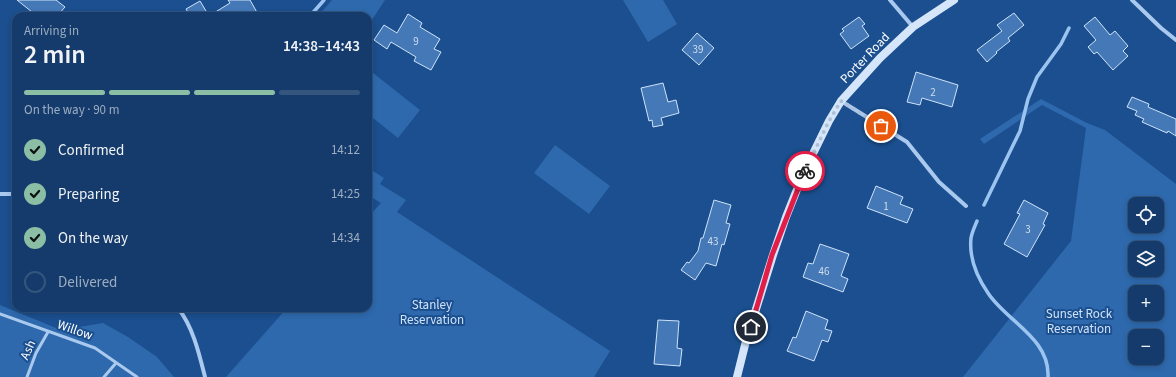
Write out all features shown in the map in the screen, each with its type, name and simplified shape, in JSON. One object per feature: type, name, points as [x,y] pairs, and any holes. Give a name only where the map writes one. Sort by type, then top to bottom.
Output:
[{"type":"street","points":[[890,0],[913,27]]},
{"type":"street","name":"Porter Road","points":[[737,377],[746,341],[772,255],[804,172],[829,121],[841,101],[880,58],[913,27],[954,0]]},
{"type":"street","points":[[1132,0],[1161,28],[1176,40]]},
{"type":"street","points":[[841,101],[907,142],[939,182],[966,206]]},
{"type":"street","points":[[0,194],[12,194]]},
{"type":"street","points":[[181,312],[195,342],[205,377]]},
{"type":"lane","name":"Willow","points":[[0,314],[95,348],[137,377]]},
{"type":"lane","name":"Ash","points":[[27,377],[36,353],[48,332]]},
{"type":"lane","points":[[104,377],[116,363]]},
{"type":"green space","points":[[332,0],[385,0],[372,20],[372,12],[322,12]]},
{"type":"green space","points":[[623,0],[663,0],[677,24],[648,42]]},
{"type":"green space","points":[[372,72],[420,110],[398,138],[372,117]]},
{"type":"green space","name":"Sunset Rock Reservation","points":[[1041,99],[1087,123],[1105,130],[1176,184],[1176,377],[963,377],[1071,241],[1086,128],[1042,105],[984,144],[980,139]]},
{"type":"green space","points":[[555,145],[610,186],[589,214],[534,173]]},
{"type":"green space","name":"Stanley Reservation","points":[[372,170],[384,178],[380,184],[406,200],[397,212],[610,351],[594,377],[226,377],[283,312],[372,312],[372,213],[381,203],[372,197]]},
{"type":"green space","points":[[0,305],[12,310],[12,312],[17,312],[61,330],[103,323],[128,337],[157,357],[174,377],[0,377]]},
{"type":"building","points":[[17,0],[56,0],[65,7],[61,12],[32,12]]},
{"type":"building","points":[[228,0],[250,0],[257,12],[215,12],[230,3]]},
{"type":"building","points":[[200,1],[207,12],[188,12],[186,9]]},
{"type":"building","points":[[1014,13],[1024,25],[1008,38],[1010,41],[996,52],[997,53],[987,62],[977,50],[1002,31],[997,25]]},
{"type":"building","points":[[408,14],[422,23],[420,27],[440,39],[434,49],[441,52],[431,70],[414,61],[416,57],[391,42],[387,49],[374,40],[384,25],[397,33]]},
{"type":"building","points":[[859,17],[865,24],[862,26],[869,36],[851,49],[840,34],[844,31],[842,29]]},
{"type":"building","points":[[1095,17],[1110,35],[1115,31],[1128,46],[1123,51],[1128,56],[1113,70],[1097,52],[1094,54],[1088,47],[1096,40],[1084,26]]},
{"type":"building","points":[[697,33],[714,48],[699,65],[682,50]]},
{"type":"building","points":[[916,72],[958,85],[952,107],[922,98],[920,105],[907,102]]},
{"type":"building","points":[[663,83],[668,102],[676,100],[679,113],[661,118],[663,125],[653,127],[652,120],[649,121],[641,88]]},
{"type":"building","points":[[1132,97],[1149,104],[1148,107],[1176,119],[1176,136],[1168,131],[1167,133],[1142,122],[1144,119],[1135,115],[1137,111],[1127,107]]},
{"type":"building","points":[[876,186],[903,197],[900,204],[913,209],[907,223],[867,208]]},
{"type":"building","points":[[714,200],[731,205],[726,223],[730,224],[724,245],[722,244],[716,266],[706,263],[695,280],[681,270],[687,262],[689,263],[698,251]]},
{"type":"building","points":[[1024,200],[1048,213],[1043,224],[1045,225],[1027,257],[1004,244],[1020,214],[1017,213]]},
{"type":"building","points":[[820,244],[849,254],[841,276],[848,279],[843,292],[803,277],[808,263],[813,264]]},
{"type":"building","points":[[806,311],[828,320],[825,329],[832,331],[828,342],[822,340],[814,361],[787,351],[793,337],[796,338]]},
{"type":"building","points":[[658,320],[679,321],[677,348],[682,349],[680,366],[654,364]]},
{"type":"waterway","points":[[314,12],[324,0]]},
{"type":"waterway","points":[[984,205],[1020,131],[1028,99],[1037,77],[1061,44],[1069,28]]},
{"type":"waterway","points":[[977,221],[971,236],[971,252],[977,274],[984,287],[996,303],[1026,331],[1042,351],[1047,363],[1048,377]]},
{"type":"way so far","points":[[805,171],[829,121],[841,101],[881,126]]},
{"type":"route","points":[[751,327],[772,255],[805,171]]}]
